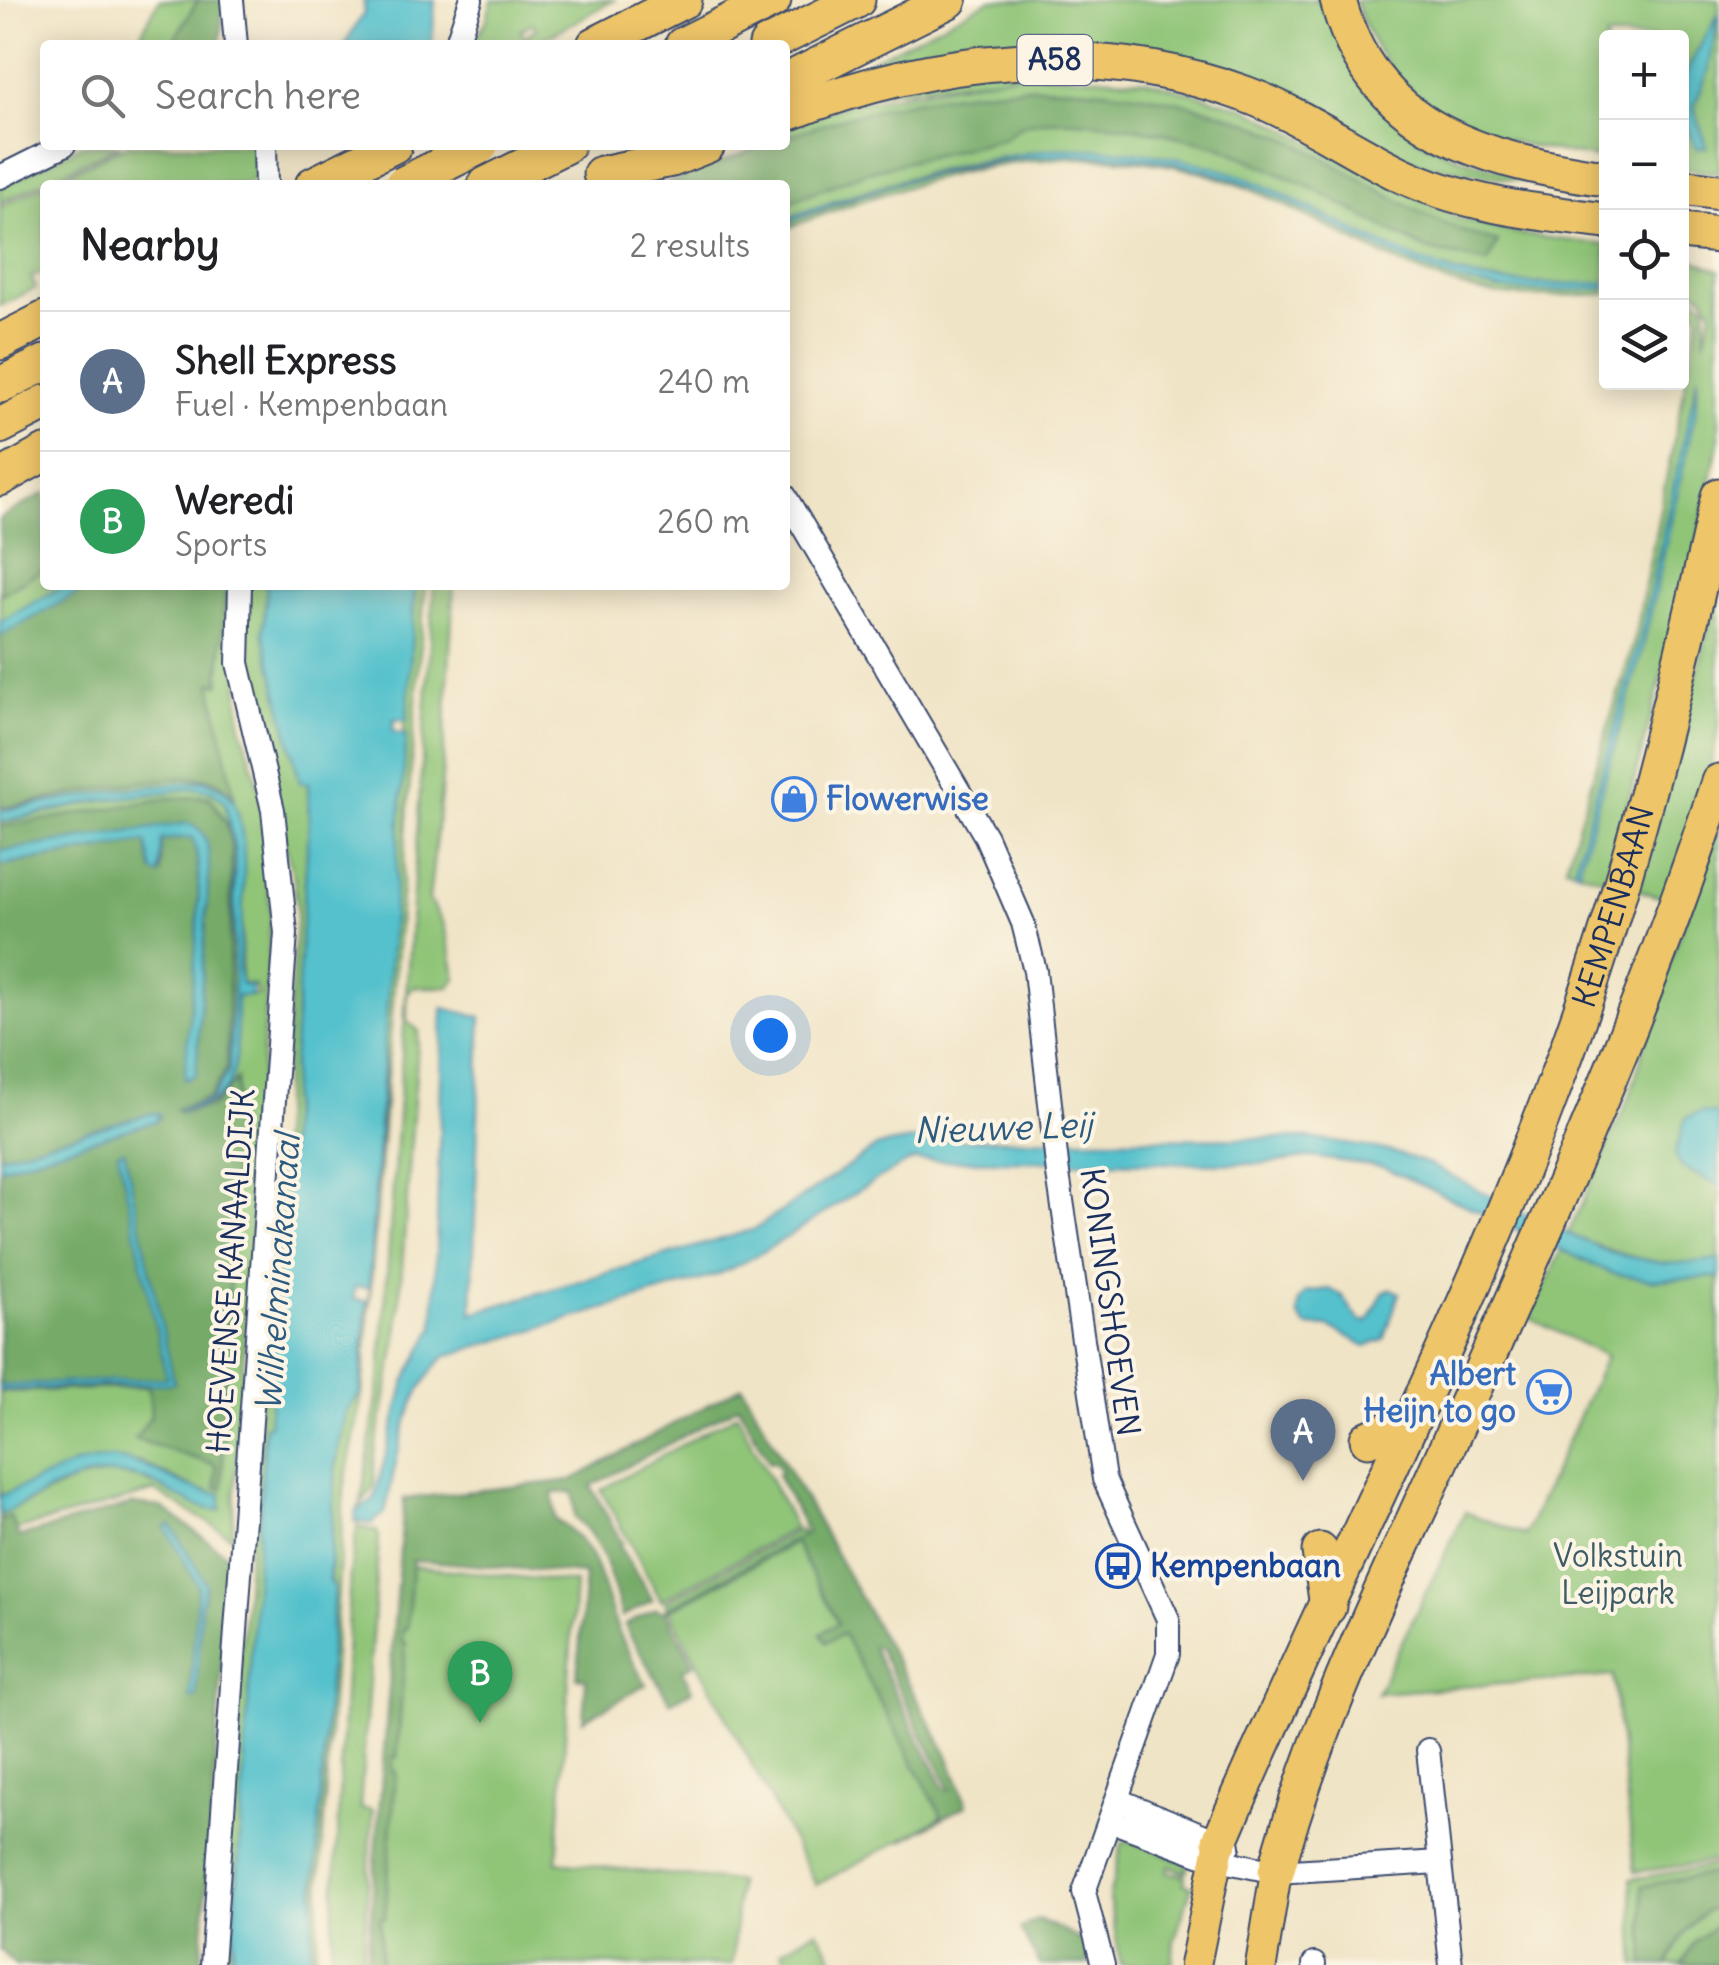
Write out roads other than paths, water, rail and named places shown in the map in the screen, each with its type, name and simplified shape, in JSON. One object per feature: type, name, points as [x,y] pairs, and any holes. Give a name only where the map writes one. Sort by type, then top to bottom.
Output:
[{"type":"highway","points":[[604,40],[684,0]]},
{"type":"highway","points":[[693,40],[773,0]]},
{"type":"highway","points":[[777,40],[857,0]]},
{"type":"highway","points":[[790,80],[950,0]]},
{"type":"highway","points":[[1338,0],[1362,63],[1389,96],[1425,124],[1511,161],[1599,177]]},
{"type":"highway","name":"A58","points":[[790,112],[875,84],[974,64],[1056,60],[1131,65],[1187,76],[1259,99],[1401,174],[1455,195],[1501,207],[1599,220]]},
{"type":"highway","points":[[323,180],[384,150]]},
{"type":"highway","points":[[411,180],[462,150]]},
{"type":"highway","points":[[496,180],[556,150]]},
{"type":"highway","points":[[590,180],[650,150]]},
{"type":"highway","points":[[590,180],[694,150]]},
{"type":"highway","points":[[1689,188],[1719,192]]},
{"type":"highway","points":[[1689,232],[1719,235]]},
{"type":"highway","points":[[0,342],[40,322]]},
{"type":"highway","points":[[0,385],[40,365]]},
{"type":"highway","points":[[0,426],[40,406]]},
{"type":"highway","points":[[0,478],[40,456]]},
{"type":"highway","name":"KEMPENBAAN","points":[[1216,1850],[1278,1706],[1328,1608],[1486,1261],[1518,1178],[1623,886],[1660,758],[1719,496]]},
{"type":"highway","name":"KEMPENBAAN","points":[[1276,1872],[1317,1737],[1560,1199],[1678,906],[1719,782]]},
{"type":"highway","points":[[1516,1338],[1520,1286]]},
{"type":"highway","points":[[1368,1439],[1413,1418]]},
{"type":"highway","points":[[1425,1496],[1454,1474]]},
{"type":"highway","points":[[1320,1552],[1328,1608]]},
{"type":"main road","name":"KEMPENBAAN","points":[[1196,1965],[1216,1850]]},
{"type":"main road","name":"KEMPENBAAN","points":[[1261,1965],[1276,1872]]},
{"type":"street","points":[[232,0],[236,40]]},
{"type":"street","points":[[458,40],[471,0]]},
{"type":"street","points":[[0,177],[54,150]]},
{"type":"street","points":[[264,150],[266,180]]},
{"type":"street","points":[[445,180],[466,150]]},
{"type":"street","name":"KONINGSHOEVEN","points":[[790,505],[1007,880],[1035,971],[1058,1174],[1104,1479],[1168,1619],[1168,1654],[1115,1810]]},
{"type":"street","name":"HOEVENSE KANAALDIJK","points":[[212,1965],[286,932],[273,810],[238,663],[240,590]]},
{"type":"street","points":[[1428,1750],[1451,1965]]},
{"type":"street","points":[[1103,1965],[1084,1892],[1115,1810],[1276,1872],[1439,1862]]},
{"type":"water","points":[[364,0],[435,0],[432,40],[347,40],[364,13]]},
{"type":"water","points":[[1719,13],[1708,72],[1694,107],[1707,147],[1697,148],[1689,132],[1691,64]]},
{"type":"water","points":[[1051,149],[1131,152],[1185,160],[1261,184],[1405,254],[1455,273],[1530,284],[1599,283],[1599,288],[1526,291],[1465,282],[1400,258],[1242,182],[1185,165],[1127,156],[1011,159],[953,169],[896,184],[790,221],[790,217],[818,207],[884,186],[950,169]]},
{"type":"water","points":[[1698,376],[1695,414],[1642,651],[1578,871],[1574,869],[1640,638]]},
{"type":"water","points":[[56,590],[84,590],[0,636],[0,622]]},
{"type":"water","points":[[267,590],[415,590],[407,720],[394,720],[393,732],[406,734],[369,1287],[355,1287],[354,1299],[367,1301],[360,1394],[346,1411],[336,1462],[329,1581],[334,1589],[310,1965],[232,1965],[265,1425],[269,1425],[309,822],[308,783],[300,782],[263,632]]},
{"type":"water","points":[[205,781],[230,796],[240,822],[244,886],[239,969],[241,984],[252,987],[252,996],[237,996],[236,1054],[228,1085],[218,1097],[202,1106],[179,1111],[211,1100],[229,1071],[235,852],[225,802],[212,791],[195,788],[104,800],[0,822],[0,811],[126,789]]},
{"type":"water","points":[[186,823],[203,834],[209,868],[196,1075],[185,1080],[199,886],[192,837],[162,840],[159,875],[153,872],[146,842],[0,865],[0,851]]},
{"type":"water","points":[[443,1008],[481,1017],[472,1313],[755,1229],[878,1146],[912,1140],[1310,1138],[1385,1150],[1427,1163],[1524,1214],[1611,1253],[1667,1264],[1719,1260],[1719,1277],[1652,1280],[1611,1273],[1383,1167],[1312,1157],[1263,1164],[913,1160],[768,1249],[717,1275],[446,1356],[432,1371],[411,1408],[385,1513],[371,1524],[355,1521],[356,1511],[374,1500],[405,1382],[434,1327]]},
{"type":"water","points":[[1701,1112],[1719,1114],[1719,1186],[1681,1166],[1675,1154],[1686,1118]]},
{"type":"water","points":[[160,1114],[156,1121],[0,1168],[0,1156]]},
{"type":"water","points":[[124,1150],[174,1383],[0,1390],[0,1386],[167,1378],[118,1152]]},
{"type":"water","points":[[1330,1289],[1342,1296],[1359,1320],[1368,1322],[1383,1293],[1391,1289],[1399,1293],[1384,1340],[1366,1346],[1329,1327],[1306,1326],[1298,1315],[1299,1301],[1306,1292]]},
{"type":"water","points":[[109,1458],[138,1464],[192,1488],[221,1494],[221,1510],[192,1503],[148,1481],[109,1474],[53,1489],[0,1515],[0,1496],[75,1464]]},
{"type":"water","points":[[171,1525],[206,1584],[201,1606],[196,1698],[190,1698],[198,1585],[166,1528]]},
{"type":"place","name":"Flowerwise","points":[[794,799]]},
{"type":"place","name":"Albert Heijn to go","points":[[1549,1392]]},
{"type":"place","name":"Shell Express","points":[[1303,1481]]},
{"type":"place","name":"Kempenbaan","points":[[1118,1566]]},
{"type":"place","name":"Weredi","points":[[480,1723]]},
{"type":"water label","name":"Nieuwe Leij","points":[[1003,1128]]},
{"type":"water label","name":"Wilhelminakanaal","points":[[278,1273]]},
{"type":"park label","name":"Volkstuin Leijpark","points":[[1618,1574]]}]
